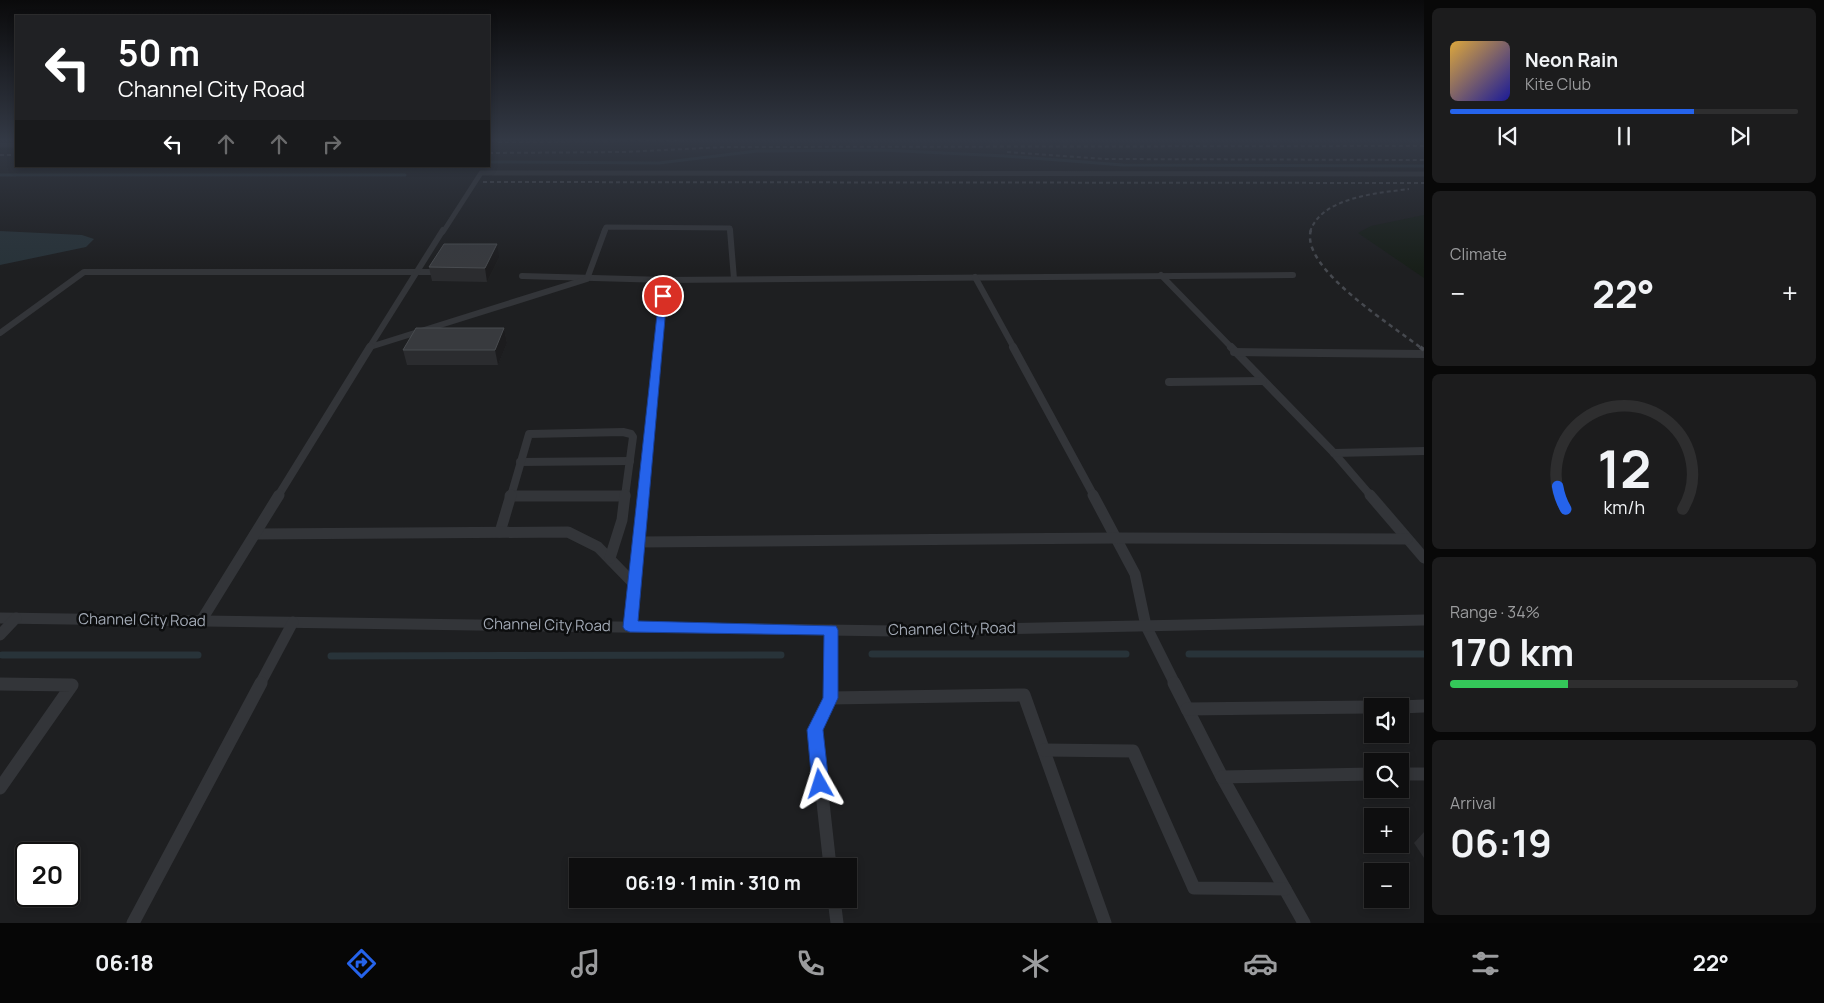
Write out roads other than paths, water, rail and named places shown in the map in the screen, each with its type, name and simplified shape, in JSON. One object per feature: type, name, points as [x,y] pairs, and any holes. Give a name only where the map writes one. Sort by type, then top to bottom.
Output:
[{"type":"lane","points":[[201,621],[416,272],[475,182]]},
{"type":"lane","points":[[587,279],[606,227],[730,228],[734,279]]},
{"type":"lane","points":[[0,333],[84,272],[434,272]]},
{"type":"lane","points":[[1161,275],[1334,453],[1424,558]]},
{"type":"lane","points":[[522,276],[664,280],[1293,275]]},
{"type":"lane","points":[[975,277],[1117,538],[1135,574],[1146,626],[1222,777],[1304,923]]},
{"type":"lane","points":[[370,347],[587,279]]},
{"type":"lane","points":[[630,627],[664,280]]},
{"type":"lane","points":[[1234,352],[1424,354]]},
{"type":"lane","points":[[1169,382],[1263,381]]},
{"type":"lane","points":[[500,532],[527,436],[533,432],[623,432],[631,434],[633,437],[622,520],[610,558]]},
{"type":"lane","points":[[1334,453],[1424,451]]},
{"type":"lane","points":[[520,462],[630,461]]},
{"type":"lane","points":[[510,496],[625,496]]},
{"type":"lane","points":[[254,534],[568,532],[592,541],[634,585]]},
{"type":"lane","points":[[639,542],[1117,538],[1407,539]]},
{"type":"lane","name":"Channel City Road","points":[[0,618],[904,631],[1424,620]]},
{"type":"lane","points":[[0,635],[16,618]]},
{"type":"lane","points":[[133,923],[293,622]]},
{"type":"lane","points":[[829,858],[815,730],[830,698],[831,630]]},
{"type":"lane","points":[[0,684],[72,685],[0,788]]},
{"type":"lane","points":[[830,698],[1024,696],[1105,923]]},
{"type":"lane","points":[[1409,707],[1424,706]]},
{"type":"lane","points":[[1187,709],[1364,707]]},
{"type":"lane","points":[[1044,750],[1133,751],[1194,888],[1286,889]]},
{"type":"lane","points":[[1222,777],[1364,774]]},
{"type":"lane","points":[[1409,774],[1424,774]]},
{"type":"lane","points":[[836,908],[838,923]]},
{"type":"waterway","points":[[872,654],[1126,654]]},
{"type":"waterway","points":[[1189,654],[1424,654]]},
{"type":"waterway","points":[[2,655],[198,655]]},
{"type":"waterway","points":[[331,656],[781,655]]},
{"type":"railway","points":[[552,182],[1424,183]]},
{"type":"railway","points":[[1311,230],[1316,220],[1338,204],[1367,195],[1409,189]]},
{"type":"railway","points":[[1311,230],[1311,245],[1319,262],[1352,295],[1421,348]]},
{"type":"railway","points":[[1420,347],[1424,350]]}]
